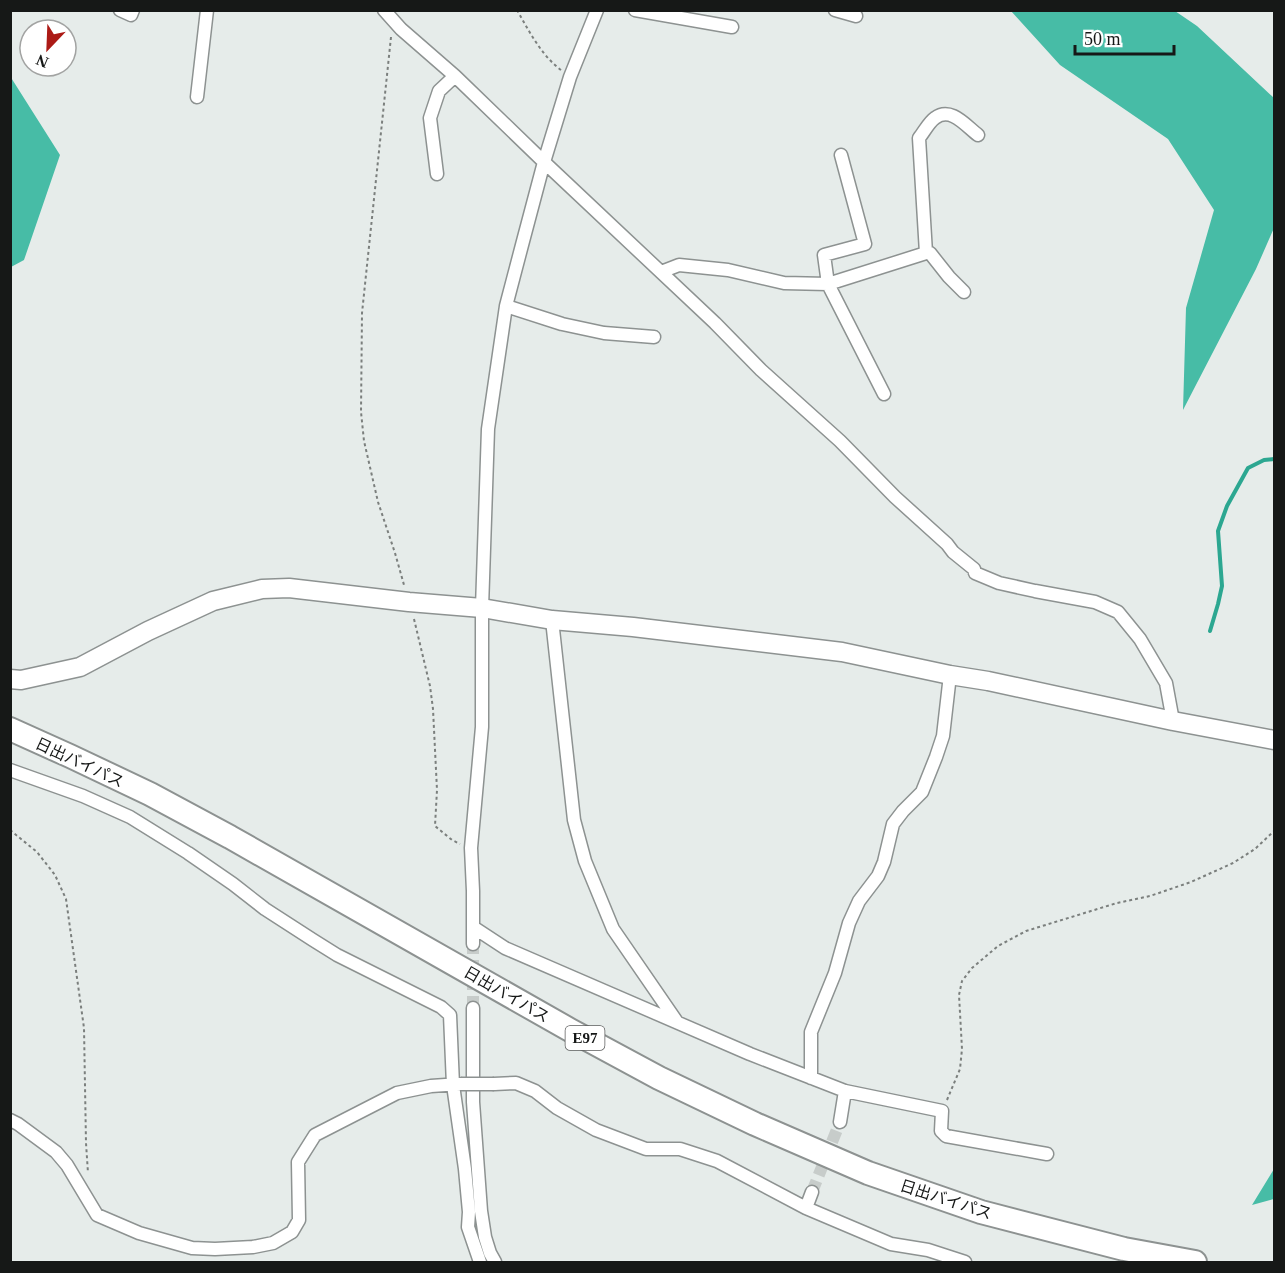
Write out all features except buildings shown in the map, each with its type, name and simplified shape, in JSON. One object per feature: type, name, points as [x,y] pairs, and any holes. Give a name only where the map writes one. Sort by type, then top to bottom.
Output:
[{"type":"highway","name":"日出バイパス","points":[[10,729],[150,794],[570,1030],[659,1078],[755,1124],[868,1173],[981,1212],[1124,1250],[1195,1263]]},
{"type":"street","points":[[120,10],[131,15],[133,10]]},
{"type":"street","points":[[197,97],[207,10]]},
{"type":"street","points":[[473,944],[471,848],[482,727],[482,608],[488,429],[506,306],[544,162],[570,77],[597,10]]},
{"type":"street","points":[[635,10],[732,27]]},
{"type":"street","points":[[835,10],[856,16]]},
{"type":"street","points":[[388,15],[715,322],[761,370],[840,441],[895,497],[974,569],[975,573],[999,583],[1095,602],[1118,612],[1140,639],[1166,683],[1173,721]]},
{"type":"street","points":[[437,174],[430,118],[439,91],[455,76]]},
{"type":"street","points":[[926,253],[920,138],[936,117],[947,114],[955,116],[978,135]]},
{"type":"street","points":[[842,155],[865,244],[824,255],[828,285],[884,394]]},
{"type":"street","points":[[661,272],[679,265],[728,270],[784,284],[828,285],[930,253],[964,292]]},
{"type":"street","points":[[506,306],[562,324],[604,333],[654,337]]},
{"type":"street","points":[[10,679],[21,680],[80,667],[148,631],[213,601],[262,589],[289,588],[482,608],[552,620],[633,627],[842,652],[1275,740]]},
{"type":"street","points":[[552,620],[574,820],[585,861],[613,929],[678,1024]]},
{"type":"street","points":[[811,1078],[811,1032],[835,973],[849,923],[859,901],[879,876],[893,824],[922,792],[936,758],[943,736],[950,675]]},
{"type":"street","points":[[10,770],[82,796],[130,817],[188,853],[264,909],[337,955],[441,1007],[450,1015],[469,1212],[468,1227],[480,1263]]},
{"type":"street","points":[[473,927],[505,948],[628,1000],[678,1024],[811,1078],[845,1091],[942,1111],[941,1131],[946,1136],[1047,1154]]},
{"type":"street","points":[[473,1008],[473,1102],[481,1211],[485,1237],[495,1263]]},
{"type":"street","points":[[10,1120],[56,1152],[67,1165],[97,1215],[139,1233],[192,1248],[254,1247],[273,1243],[292,1232],[299,1220],[298,1162],[315,1135],[397,1092],[457,1084],[516,1083],[535,1091],[557,1108],[596,1130],[646,1149],[680,1149],[717,1161],[806,1208],[891,1244],[928,1250],[965,1263]]},
{"type":"street","points":[[840,1122],[845,1091]]},
{"type":"street","points":[[806,1208],[812,1192]]},
{"type":"path","points":[[517,10],[534,41],[555,66],[570,77]]},
{"type":"path","points":[[388,15],[362,313],[361,412],[364,441],[378,502],[409,602],[430,686],[437,790],[435,826],[452,840],[471,848]]},
{"type":"path","points":[[10,830],[37,852],[55,874],[66,899],[84,1028],[88,1174]]},
{"type":"path","points":[[942,1111],[960,1069],[962,1049],[959,995],[962,981],[972,968],[998,946],[1026,931],[1191,882],[1240,859],[1275,831]]},
{"type":"green space","points":[[1011,11],[1175,11],[1197,26],[1274,98],[1274,228],[1256,269],[1183,410],[1186,308],[1214,210],[1168,139],[1060,65]]},
{"type":"green space","points":[[10,76],[60,155],[24,260],[11,267]]},
{"type":"green space","points":[[1274,1169],[1274,1199],[1252,1205]]},
{"type":"waterway","points":[[1210,631],[1222,586],[1218,531],[1227,506],[1248,468],[1264,460],[1274,459]]},
{"type":"tunnel","points":[[473,944],[473,1008]]},
{"type":"tunnel","points":[[812,1192],[840,1122]]}]
